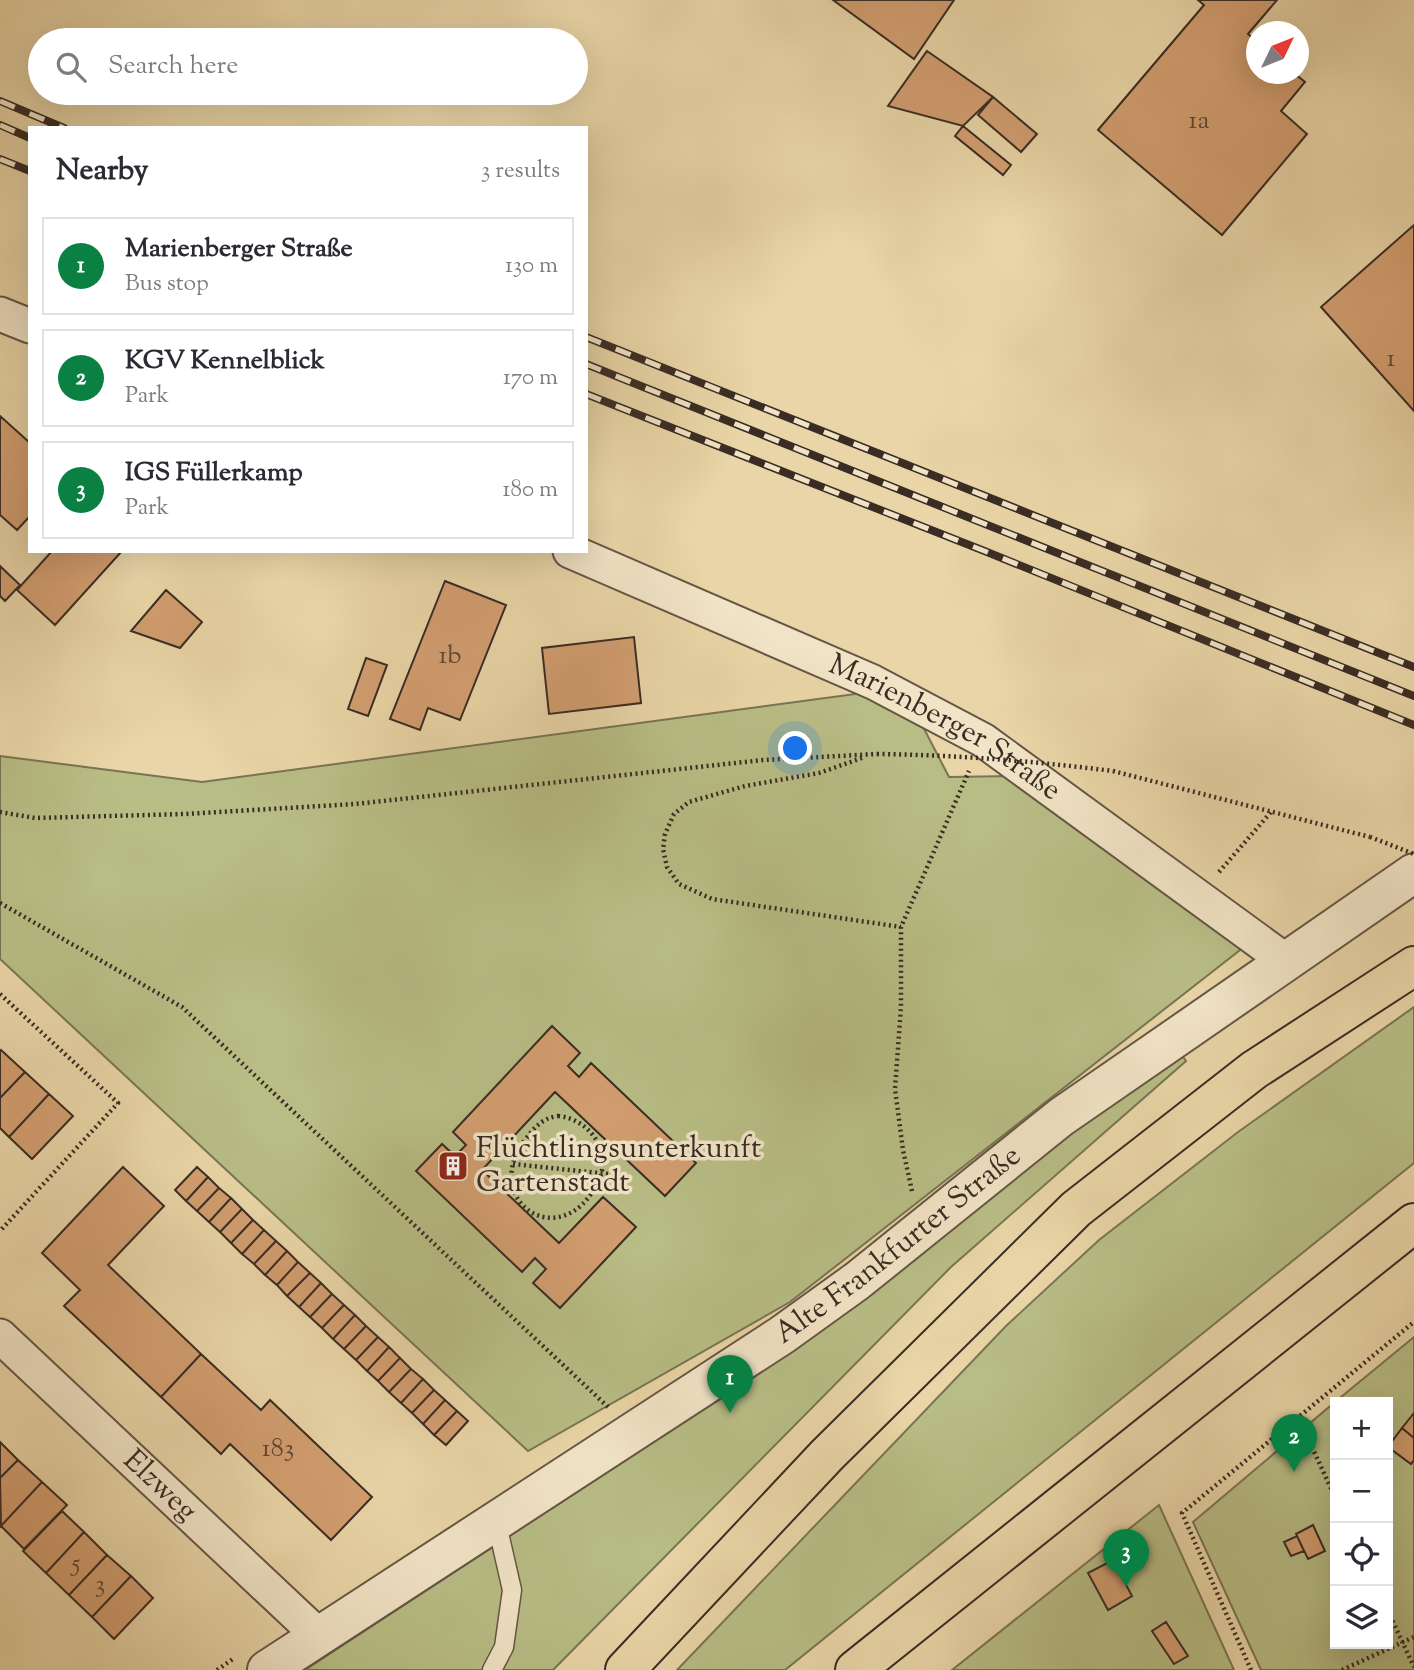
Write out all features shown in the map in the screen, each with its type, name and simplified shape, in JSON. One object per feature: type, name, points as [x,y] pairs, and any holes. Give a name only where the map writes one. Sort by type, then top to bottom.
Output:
[{"type":"highway","points":[[625,1670],[827,1455],[1076,1209],[1254,1070],[1414,966]]},
{"type":"highway","points":[[855,1670],[1414,1223]]},
{"type":"street","points":[[0,314],[28,325]]},
{"type":"street","name":"Marienberger Straße","points":[[575,553],[873,682],[983,740],[1286,961]]},
{"type":"street","name":"Alte Frankfurter Straße","points":[[267,1670],[782,1335],[857,1281],[1060,1117],[1414,873]]},
{"type":"street","name":"Elzweg","points":[[0,1336],[319,1636]]},
{"type":"lane","points":[[492,1670],[504,1647],[512,1590],[496,1520]]},
{"type":"path","points":[[914,1199],[903,1150],[895,1089],[901,1007],[901,927],[983,740]]},
{"type":"path","points":[[0,812],[35,818],[185,814],[355,804],[763,760],[877,754],[951,755],[1006,758],[1113,771],[1370,837],[1414,854]]},
{"type":"path","points":[[869,755],[819,773],[746,786],[689,802],[674,814],[664,834],[663,849],[667,867],[679,884],[712,899],[901,927]]},
{"type":"path","points":[[1198,896],[1271,812]]},
{"type":"path","points":[[0,903],[182,1007],[633,1431]]},
{"type":"path","points":[[0,994],[118,1102],[0,1231]]},
{"type":"path","points":[[569,1117],[579,1121],[589,1129],[602,1159],[597,1184],[570,1214],[553,1219],[534,1214],[519,1201],[513,1191],[513,1164],[520,1146],[539,1124],[549,1118],[569,1117]]},
{"type":"path","points":[[513,1164],[608,1174]]},
{"type":"path","points":[[1251,1670],[1182,1513],[1414,1322]]},
{"type":"path","points":[[1298,1417],[1330,1486]]},
{"type":"path","points":[[1393,1622],[1414,1667]]},
{"type":"path","points":[[1342,1670],[1414,1637]]},
{"type":"green space","points":[[870,692],[919,719],[949,777],[1012,776],[1249,943],[790,1302],[528,1451],[0,959],[0,756],[202,782]]},
{"type":"green space","points":[[1414,1007],[1414,1163],[785,1670],[677,1670],[1006,1326],[1099,1240],[1238,1132]]},
{"type":"green space","points":[[1181,1054],[1186,1061],[951,1267],[553,1670],[305,1670],[807,1341],[1079,1124]]},
{"type":"green space","points":[[1414,1337],[1414,1670],[1261,1670],[1193,1522],[1330,1406],[1330,1649],[1393,1649],[1393,1397],[1341,1397]]},
{"type":"green space","points":[[1159,1505],[1234,1670],[952,1670]]},
{"type":"building","points":[[833,0],[954,0],[914,59]]},
{"type":"building","points":[[1198,0],[1277,0],[1259,21],[1246,21],[1246,84],[1303,84],[1281,111],[1307,134],[1222,235],[1098,130],[1204,5]]},
{"type":"building","points":[[927,51],[993,97],[963,126],[888,106]]},
{"type":"building","points":[[993,97],[1037,134],[1021,152],[978,115]]},
{"type":"building","points":[[963,126],[1011,165],[1003,175],[955,136]]},
{"type":"building","points":[[1414,225],[1414,411],[1321,307]]},
{"type":"building","points":[[0,416],[28,441],[28,518],[17,530],[0,515]]},
{"type":"building","points":[[50,553],[120,553],[55,625],[17,590]]},
{"type":"building","points":[[0,566],[20,585],[5,601],[0,596]]},
{"type":"building","points":[[445,581],[506,605],[460,720],[428,708],[420,730],[390,719]]},
{"type":"building","points":[[166,590],[202,622],[180,648],[131,631]]},
{"type":"building","points":[[634,637],[641,703],[549,714],[542,648]]},
{"type":"building","points":[[366,658],[387,665],[368,716],[348,709]]},
{"type":"building","name":"Flüchtlingsunterkunft Gartenstadt","points":[[552,1026],[580,1053],[568,1066],[579,1077],[591,1063],[696,1163],[665,1196],[555,1092],[482,1170],[559,1243],[603,1197],[636,1227],[560,1308],[533,1283],[546,1269],[535,1258],[522,1272],[416,1171],[442,1144],[455,1156],[466,1145],[453,1132]]},
{"type":"building","points":[[0,1051],[25,1072],[0,1098]]},
{"type":"building","points":[[25,1072],[49,1094],[9,1137],[0,1128],[0,1098]]},
{"type":"building","points":[[49,1094],[73,1116],[32,1159],[9,1137]]},
{"type":"building","points":[[123,1167],[164,1206],[108,1265],[201,1354],[161,1397],[64,1306],[80,1290],[42,1253]]},
{"type":"building","points":[[197,1167],[208,1177],[186,1201],[175,1190]]},
{"type":"building","points":[[208,1177],[219,1188],[197,1211],[186,1201]]},
{"type":"building","points":[[219,1188],[231,1198],[209,1222],[197,1211]]},
{"type":"building","points":[[231,1198],[242,1209],[220,1232],[209,1222]]},
{"type":"building","points":[[242,1209],[253,1220],[231,1243],[220,1232]]},
{"type":"building","points":[[253,1220],[264,1230],[242,1254],[231,1243]]},
{"type":"building","points":[[264,1230],[276,1241],[254,1264],[242,1254]]},
{"type":"building","points":[[276,1241],[287,1251],[265,1275],[254,1264]]},
{"type":"building","points":[[287,1251],[298,1262],[277,1285],[265,1275]]},
{"type":"building","points":[[298,1262],[310,1273],[287,1296],[277,1285]]},
{"type":"building","points":[[310,1273],[321,1283],[299,1307],[287,1296]]},
{"type":"building","points":[[321,1283],[332,1294],[310,1317],[299,1307]]},
{"type":"building","points":[[332,1294],[344,1305],[322,1328],[310,1317]]},
{"type":"building","points":[[344,1305],[355,1315],[333,1339],[322,1328]]},
{"type":"building","points":[[355,1315],[366,1326],[344,1349],[333,1339]]},
{"type":"building","points":[[366,1326],[378,1337],[356,1360],[344,1349]]},
{"type":"building","points":[[378,1337],[389,1347],[367,1371],[356,1360]]},
{"type":"building","points":[[389,1347],[400,1358],[378,1381],[367,1371]]},
{"type":"building","points":[[201,1354],[261,1410],[270,1400],[372,1497],[331,1540],[230,1444],[221,1454],[161,1397]]},
{"type":"building","points":[[400,1358],[411,1369],[389,1392],[378,1381]]},
{"type":"building","points":[[411,1369],[423,1379],[401,1403],[389,1392]]},
{"type":"building","points":[[423,1379],[434,1390],[412,1413],[401,1403]]},
{"type":"building","points":[[434,1390],[445,1400],[423,1424],[412,1413]]},
{"type":"building","points":[[445,1400],[457,1411],[434,1435],[423,1424]]},
{"type":"building","points":[[457,1411],[468,1421],[446,1445],[434,1435]]},
{"type":"building","points":[[1414,1413],[1414,1438],[1402,1428]]},
{"type":"building","points":[[1402,1428],[1414,1438],[1414,1460],[1411,1464],[1393,1451],[1393,1440]]},
{"type":"building","points":[[0,1442],[18,1460],[0,1478]]},
{"type":"building","points":[[18,1460],[42,1482],[1,1526],[0,1478]]},
{"type":"building","points":[[42,1482],[67,1505],[24,1549],[1,1526]]},
{"type":"building","points":[[62,1511],[84,1532],[46,1573],[23,1551]]},
{"type":"building","points":[[1313,1525],[1325,1551],[1308,1559],[1296,1534]]},
{"type":"building","points":[[84,1532],[107,1555],[69,1595],[46,1573]]},
{"type":"building","points":[[1297,1536],[1304,1551],[1291,1556],[1284,1542]]},
{"type":"building","points":[[107,1555],[131,1576],[92,1617],[69,1595]]},
{"type":"building","points":[[1113,1560],[1132,1596],[1108,1610],[1088,1573]]},
{"type":"building","points":[[131,1576],[153,1598],[114,1639],[92,1617]]},
{"type":"building","points":[[1166,1622],[1188,1656],[1174,1664],[1152,1631]]},
{"type":"railway","points":[[0,101],[59,126]]},
{"type":"railway","points":[[0,125],[28,137]]},
{"type":"railway","points":[[0,159],[28,170]]},
{"type":"railway","points":[[588,338],[1414,667]]},
{"type":"railway","points":[[588,365],[1414,696]]},
{"type":"railway","points":[[588,395],[987,552],[1414,725]]},
{"type":"place","name":"Flüchtlingsunterkunft Gartenstadt","points":[[453,1166]]},
{"type":"place","name":"Marienberger Straße","points":[[730,1413]]},
{"type":"place","name":"KGV Kennelblick","points":[[1294,1472]]},
{"type":"place","name":"IGS Füllerkamp","points":[[1126,1587]]}]
